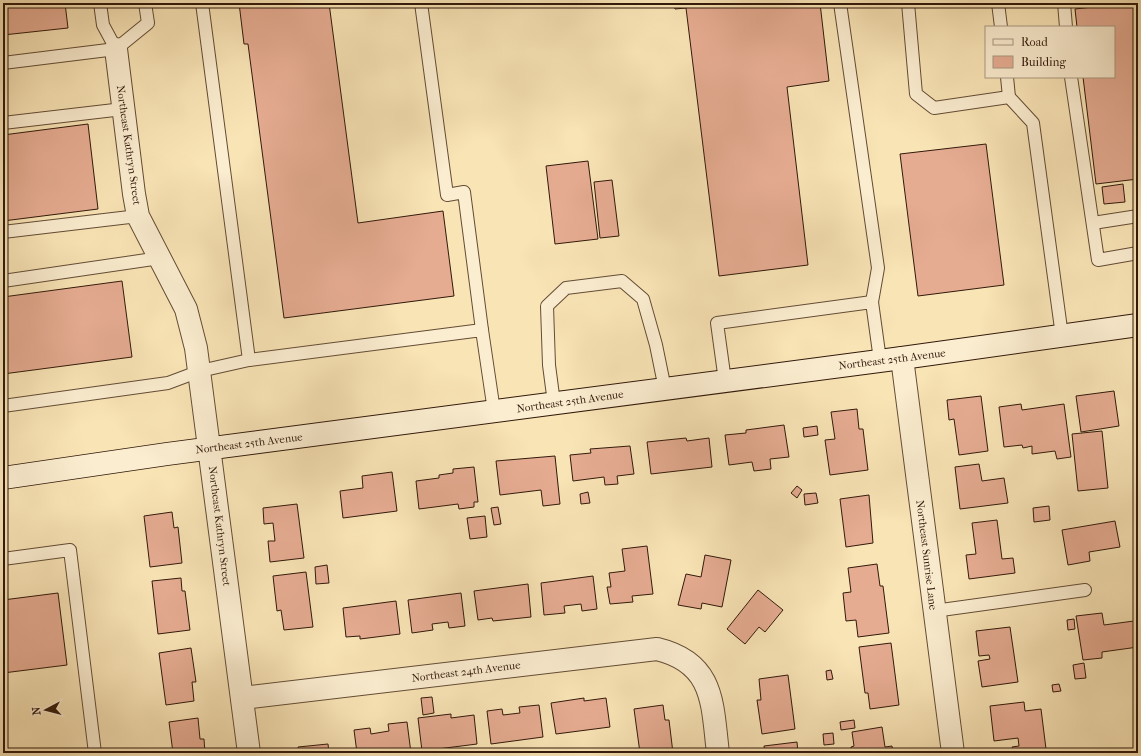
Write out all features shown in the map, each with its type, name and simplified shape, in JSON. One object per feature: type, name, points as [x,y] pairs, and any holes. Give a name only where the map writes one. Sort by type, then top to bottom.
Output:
[{"type":"street","name":"Northeast Kathryn Street","points":[[116,49],[138,216],[186,309],[196,348],[249,753]]},
{"type":"street","name":"Northeast 25th Avenue","points":[[3,478],[1138,325]]},
{"type":"street","name":"Northeast Sunrise Lane","points":[[902,358],[953,753]]},
{"type":"street","name":"Northeast 24th Avenue","points":[[242,698],[657,649],[669,652],[688,661],[699,672],[708,688],[718,753]]},
{"type":"lane","points":[[100,3],[103,26],[116,49]]},
{"type":"lane","points":[[3,63],[116,49],[148,23],[145,3]]},
{"type":"lane","points":[[202,3],[249,360]]},
{"type":"lane","points":[[421,3],[447,195],[464,192],[494,411]]},
{"type":"lane","points":[[840,3],[878,268],[872,302],[880,360]]},
{"type":"lane","points":[[908,3],[916,94],[934,108],[1009,97]]},
{"type":"lane","points":[[998,3],[1001,26]]},
{"type":"lane","points":[[1064,3],[1066,26]]},
{"type":"lane","points":[[1007,78],[1009,97],[1033,123],[1062,336]]},
{"type":"lane","points":[[1072,78],[1087,193],[1098,260],[1138,253]]},
{"type":"lane","points":[[3,123],[123,109]]},
{"type":"lane","points":[[3,232],[138,216]]},
{"type":"lane","points":[[1093,223],[1138,216]]},
{"type":"lane","points":[[3,281],[160,258]]},
{"type":"lane","points":[[554,404],[549,365],[547,306],[566,288],[622,281],[643,299],[656,345],[665,389]]},
{"type":"lane","points":[[725,381],[718,323],[872,302]]},
{"type":"lane","points":[[3,406],[168,383],[200,371],[249,360],[482,330]]},
{"type":"lane","points":[[3,559],[70,550],[96,753]]},
{"type":"lane","points":[[934,611],[1085,590]]},
{"type":"building","points":[[3,3],[65,3],[68,28],[3,35]]},
{"type":"building","points":[[239,3],[329,3],[358,223],[443,211],[454,296],[284,318],[248,44],[244,44]]},
{"type":"building","points":[[674,3],[820,3],[829,81],[787,87],[808,265],[719,276],[686,8],[675,9]]},
{"type":"building","points":[[1138,3],[1138,179],[1096,184],[1083,78],[1115,78],[1115,26],[1077,26],[1075,9]]},
{"type":"building","points":[[88,124],[98,209],[3,221],[3,135]]},
{"type":"building","points":[[986,144],[1004,285],[918,296],[900,154]]},
{"type":"building","points":[[588,161],[598,239],[555,244],[546,166]]},
{"type":"building","points":[[612,180],[619,236],[600,238],[594,182]]},
{"type":"building","points":[[1123,184],[1125,202],[1104,204],[1102,187]]},
{"type":"building","points":[[122,281],[132,357],[3,374],[3,297]]},
{"type":"building","points":[[1114,391],[1119,426],[1081,432],[1076,396]]},
{"type":"building","points":[[981,396],[988,451],[959,455],[954,419],[949,420],[947,400]]},
{"type":"building","points":[[1021,404],[1022,410],[1064,404],[1071,457],[1057,459],[1055,451],[1032,454],[1032,446],[1023,448],[1022,445],[1004,447],[999,407]]},
{"type":"building","points":[[857,409],[859,429],[863,429],[868,470],[830,475],[825,440],[835,439],[831,412]]},
{"type":"building","points":[[784,425],[789,457],[770,459],[771,469],[754,471],[752,462],[729,465],[725,435],[746,433],[746,430]]},
{"type":"building","points":[[817,426],[818,435],[804,437],[803,428]]},
{"type":"building","points":[[1102,431],[1108,488],[1078,491],[1072,434]]},
{"type":"building","points":[[686,438],[687,441],[709,438],[712,467],[651,474],[647,442]]},
{"type":"building","points":[[630,446],[634,474],[617,476],[618,484],[605,485],[604,477],[573,481],[570,455],[591,453],[590,449]]},
{"type":"building","points":[[555,456],[560,504],[543,506],[541,490],[500,495],[496,461]]},
{"type":"building","points":[[979,464],[982,481],[1004,478],[1008,503],[960,509],[955,467]]},
{"type":"building","points":[[474,467],[478,502],[474,502],[474,507],[459,509],[458,504],[419,509],[416,481],[439,478],[439,475],[453,473],[453,469]]},
{"type":"building","points":[[392,472],[397,511],[343,518],[340,491],[363,488],[362,476]]},
{"type":"building","points":[[797,486],[802,490],[797,498],[791,493]]},
{"type":"building","points":[[588,492],[590,503],[581,504],[580,494]]},
{"type":"building","points":[[816,493],[818,503],[805,505],[804,494]]},
{"type":"building","points":[[869,495],[873,543],[846,547],[840,499]]},
{"type":"building","points":[[297,504],[304,558],[270,562],[268,541],[275,541],[273,523],[264,524],[263,508]]},
{"type":"building","points":[[1049,506],[1050,520],[1034,522],[1033,508]]},
{"type":"building","points":[[498,507],[501,524],[494,525],[491,508]]},
{"type":"building","points":[[172,512],[174,528],[178,527],[182,563],[150,567],[144,516]]},
{"type":"building","points":[[485,516],[487,537],[470,539],[467,518]]},
{"type":"building","points":[[997,520],[1002,559],[1013,558],[1015,573],[969,579],[966,555],[976,554],[972,523]]},
{"type":"building","points":[[1115,521],[1120,547],[1089,552],[1090,561],[1068,565],[1062,530]]},
{"type":"building","points":[[647,546],[653,594],[632,596],[633,602],[610,604],[607,587],[611,587],[609,573],[625,571],[622,549]]},
{"type":"building","points":[[705,555],[731,560],[722,607],[702,603],[701,609],[678,605],[686,574],[701,577]]},
{"type":"building","points":[[877,564],[880,586],[883,586],[889,633],[858,637],[856,620],[846,621],[843,593],[851,592],[848,568]]},
{"type":"building","points":[[327,565],[329,583],[316,584],[315,567]]},
{"type":"building","points":[[306,572],[313,627],[284,630],[281,610],[277,611],[273,576]]},
{"type":"building","points":[[593,576],[597,609],[582,611],[581,604],[564,606],[565,613],[544,615],[541,583]]},
{"type":"building","points":[[181,578],[182,591],[185,591],[190,630],[158,634],[152,581]]},
{"type":"building","points":[[528,584],[531,617],[493,621],[492,618],[478,620],[474,591]]},
{"type":"building","points":[[758,590],[783,610],[765,632],[759,627],[745,644],[727,629]]},
{"type":"building","points":[[58,593],[67,665],[3,673],[3,600]]},
{"type":"building","points":[[461,593],[465,626],[449,628],[448,622],[432,624],[433,630],[412,633],[408,600]]},
{"type":"building","points":[[396,601],[400,634],[360,639],[360,636],[346,637],[343,608]]},
{"type":"building","points":[[1102,613],[1104,625],[1134,621],[1138,647],[1102,652],[1102,658],[1083,660],[1076,616]]},
{"type":"building","points":[[1074,619],[1075,629],[1068,630],[1067,620]]},
{"type":"building","points":[[1010,627],[1018,682],[982,687],[978,661],[990,659],[989,655],[979,656],[976,631]]},
{"type":"building","points":[[891,643],[899,705],[870,709],[868,693],[865,693],[859,647]]},
{"type":"building","points":[[191,648],[196,682],[192,682],[194,701],[166,705],[159,653]]},
{"type":"building","points":[[1084,663],[1086,678],[1075,679],[1073,665]]},
{"type":"building","points":[[831,670],[833,679],[827,680],[826,671]]},
{"type":"building","points":[[788,675],[795,729],[762,734],[757,700],[761,700],[759,679]]},
{"type":"building","points":[[1059,684],[1061,691],[1053,692],[1052,685]]},
{"type":"building","points":[[432,697],[434,713],[423,715],[421,698]]},
{"type":"building","points":[[584,698],[584,701],[606,698],[610,727],[556,734],[551,703]]},
{"type":"building","points":[[1024,702],[1025,711],[1041,709],[1046,749],[1032,750],[1033,753],[1013,753],[1012,747],[1019,746],[1018,738],[994,741],[990,706]]},
{"type":"building","points":[[539,705],[543,737],[491,744],[487,711],[502,709],[503,715],[520,713],[519,707]]},
{"type":"building","points":[[663,705],[665,720],[669,720],[673,753],[640,753],[634,709]]},
{"type":"building","points":[[451,714],[451,718],[474,715],[477,744],[422,751],[418,718]]},
{"type":"building","points":[[198,718],[200,739],[204,739],[205,753],[173,753],[169,722]]},
{"type":"building","points":[[854,720],[855,728],[841,730],[840,722]]},
{"type":"building","points":[[407,722],[411,753],[357,753],[354,730],[370,728],[371,734],[389,731],[388,724]]},
{"type":"building","points":[[882,727],[885,747],[892,746],[893,753],[851,753],[851,747],[854,746],[852,732]]},
{"type":"building","points":[[833,733],[834,744],[824,745],[823,734]]},
{"type":"building","points":[[797,742],[798,753],[765,753],[764,746]]},
{"type":"building","points":[[328,744],[329,753],[299,753],[298,747]]}]
